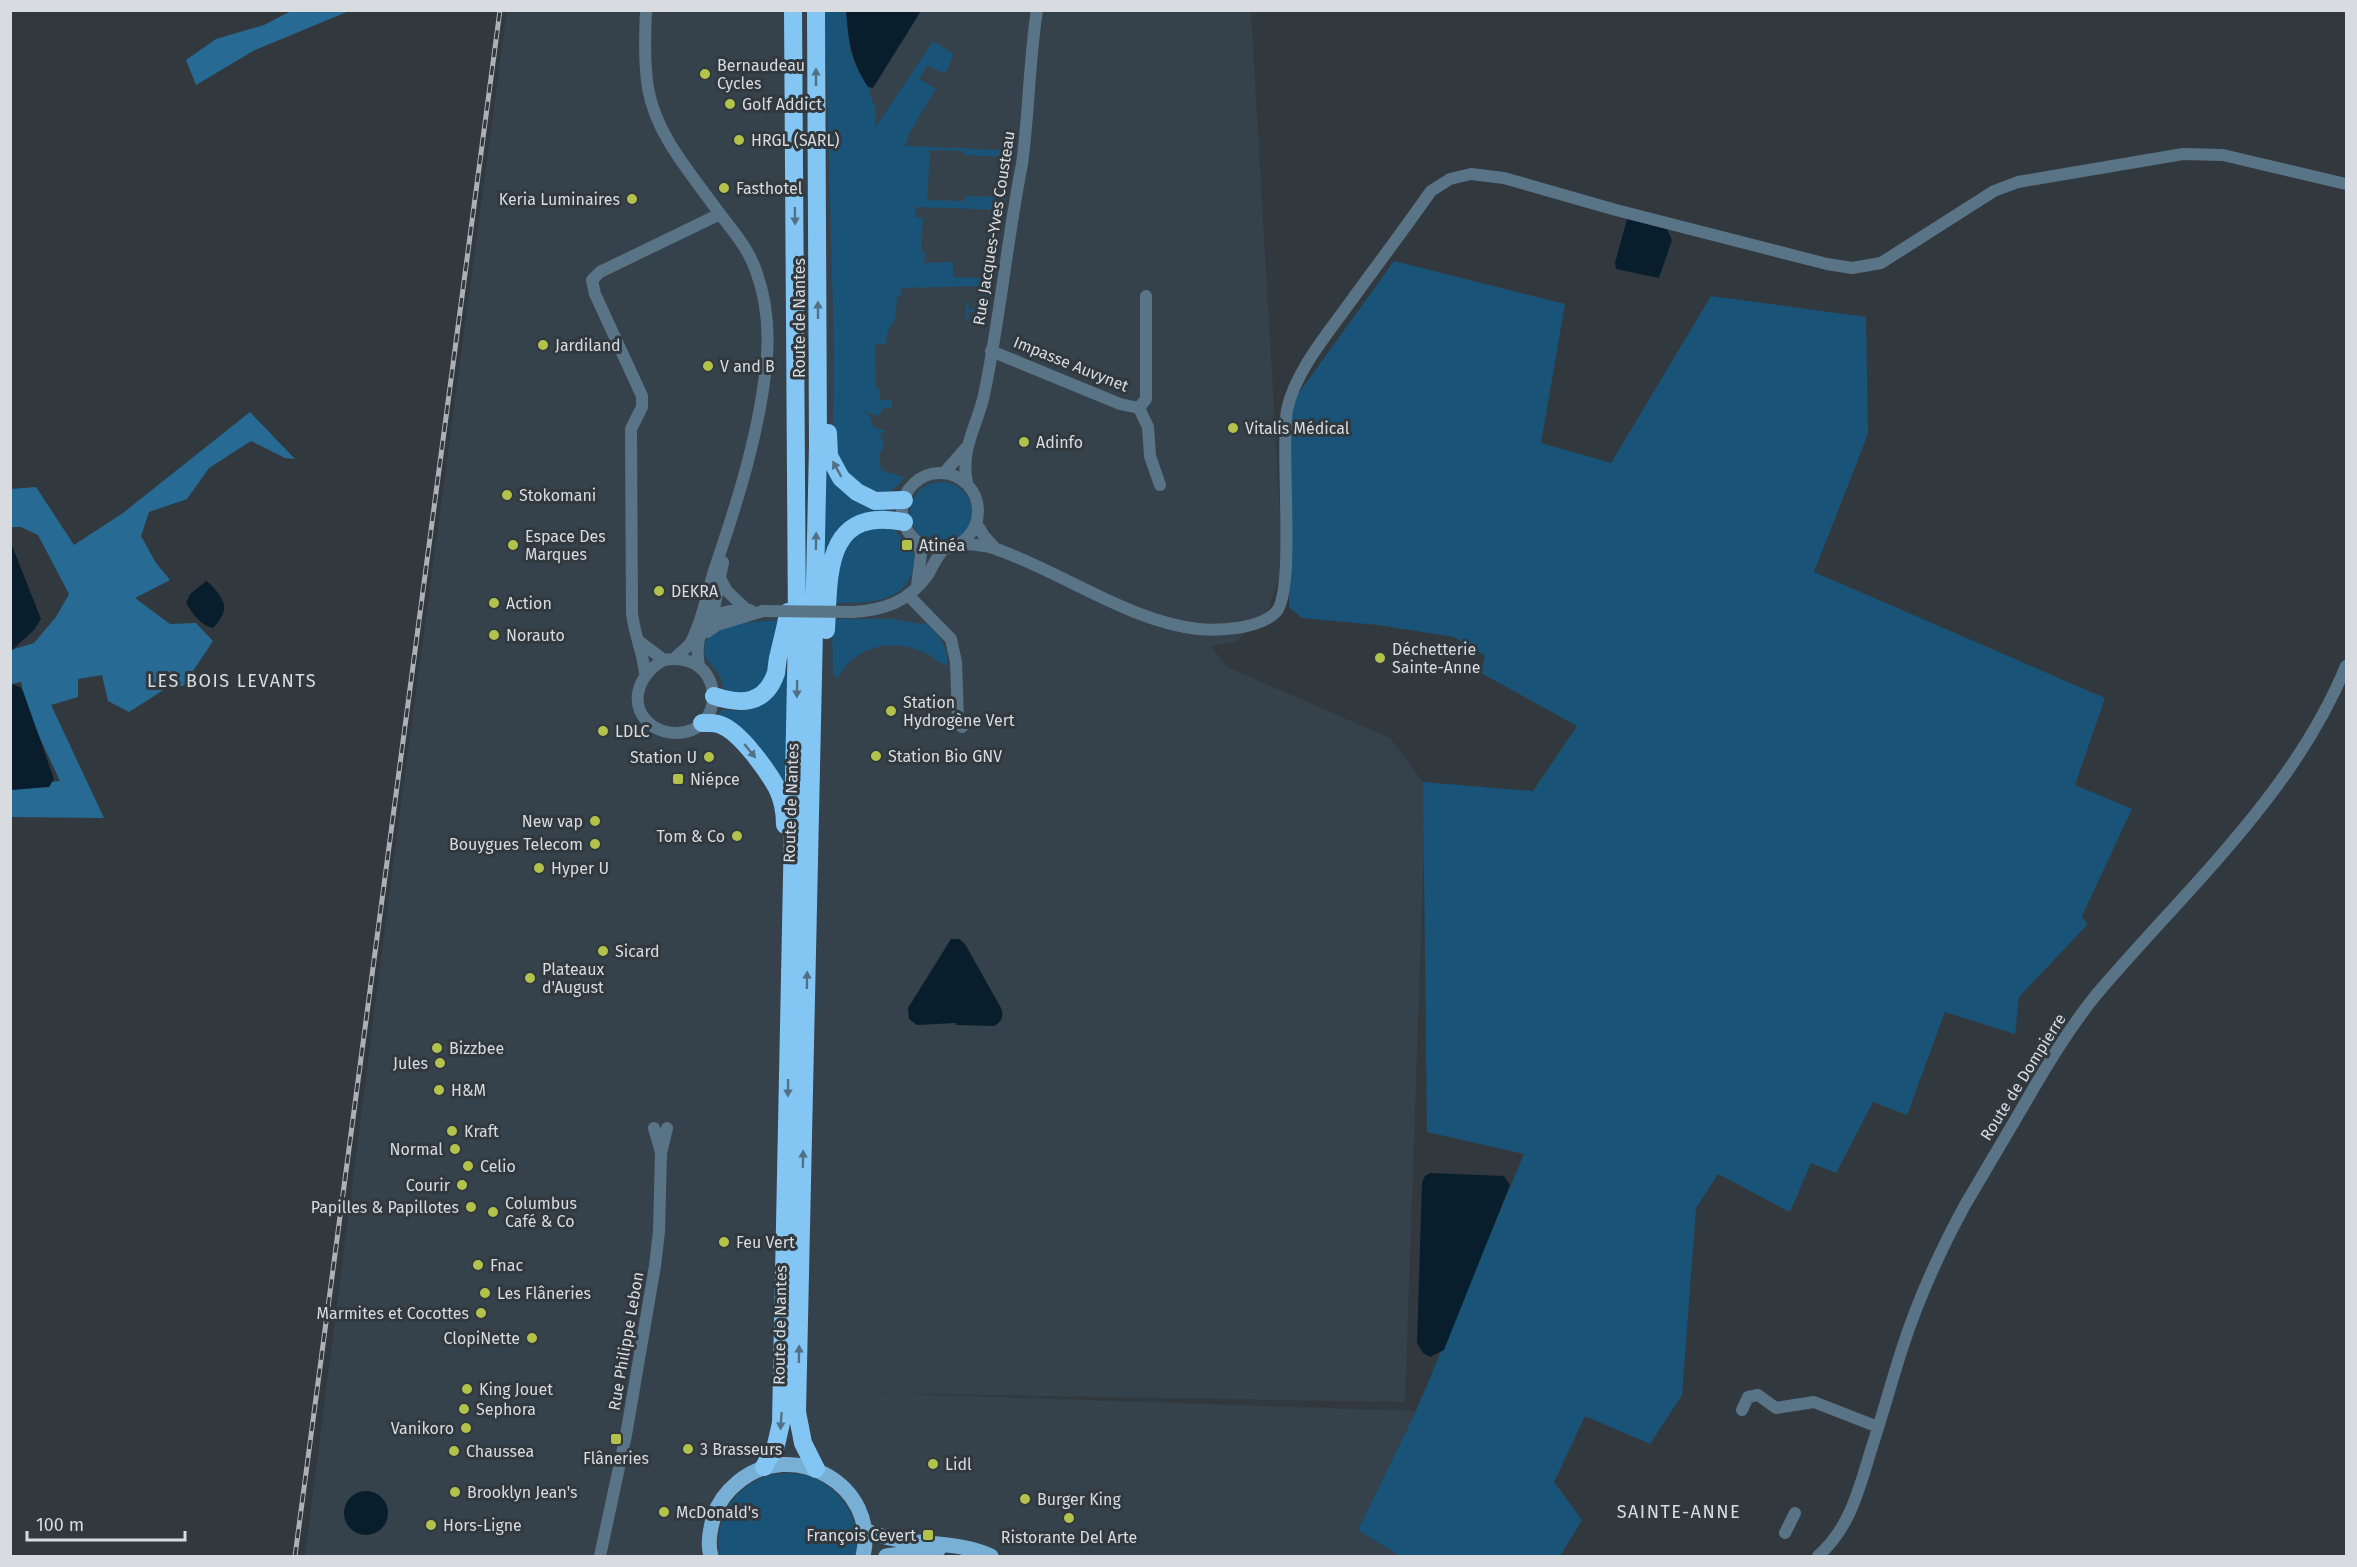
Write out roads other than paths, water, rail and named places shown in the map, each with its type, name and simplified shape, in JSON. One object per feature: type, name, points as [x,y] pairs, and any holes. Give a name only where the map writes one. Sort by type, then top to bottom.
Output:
[{"type":"highway","name":"Route de Nantes","points":[[764,1467],[776,1445],[781,1423],[793,894],[797,583],[793,10]]},
{"type":"highway","name":"Route de Nantes","points":[[816,10],[818,369],[797,1412],[803,1443],[816,1469]]},
{"type":"highway","points":[[818,369],[828,387],[830,456],[841,478],[857,492],[875,501],[904,500]]},
{"type":"highway","points":[[810,840],[822,804],[825,642],[830,565],[835,549],[846,534],[858,524],[871,519],[883,518],[904,522]]},
{"type":"highway","points":[[714,696],[739,703],[749,702],[759,697],[768,687],[776,673],[778,656],[786,631],[789,597],[797,583]]},
{"type":"highway","points":[[702,723],[724,726],[737,735],[777,788],[785,811],[784,866],[793,894]]},
{"type":"main road","points":[[709,1555],[710,1530],[716,1509],[728,1491],[744,1477],[764,1467],[790,1464],[816,1469],[833,1479],[848,1493],[859,1510],[865,1530],[864,1557]]},
{"type":"main road","points":[[865,1530],[879,1537],[924,1541],[970,1550],[991,1557]]},
{"type":"main road","points":[[886,1557],[950,1547]]},
{"type":"street","points":[[645,673],[654,665],[670,659],[690,643],[698,624],[724,547],[750,455],[767,356],[764,297],[756,269],[742,242],[674,150],[656,113],[648,89],[645,62],[646,10]]},
{"type":"street","name":"Rue Jacques-Yves Cousteau","points":[[967,483],[964,468],[966,448],[984,395],[1022,164],[1027,128],[1030,53],[1037,10]]},
{"type":"street","points":[[961,543],[976,523],[978,502],[967,483],[944,472],[919,479],[909,488],[902,511],[909,533],[926,546],[945,548],[961,543],[995,548],[1121,605],[1169,623],[1197,629],[1242,628],[1276,612],[1282,601],[1286,575],[1284,436],[1288,408],[1295,388],[1316,350],[1424,200],[1431,191],[1450,179],[1471,174],[1504,178],[1617,210],[1827,264],[1852,268],[1881,263],[1994,191],[2018,182],[2183,154],[2223,155],[2346,184]]},
{"type":"street","points":[[640,642],[670,659],[687,660],[699,666],[712,683],[714,696],[710,711],[694,730],[670,733],[658,729],[647,722],[640,711],[638,693],[645,673],[632,613],[631,429],[642,407],[642,396],[595,294],[592,280],[600,272],[720,214]]},
{"type":"street","points":[[1146,296],[1146,399],[1139,408],[1148,427],[1150,456],[1160,485]]},
{"type":"street","name":"Impasse Auvynet","points":[[991,351],[1120,404],[1139,408]]},
{"type":"street","name":"Rue Jacques-Yves Cousteau","points":[[944,472],[966,448]]},
{"type":"street","points":[[976,523],[995,548]]},
{"type":"street","points":[[913,591],[921,554],[918,542]]},
{"type":"street","points":[[699,666],[698,642],[703,628],[710,622],[713,614],[721,580],[724,547]]},
{"type":"street","points":[[698,624],[713,614],[747,610],[853,612],[893,605],[913,591],[927,575],[936,557],[945,548]]},
{"type":"street","points":[[721,580],[727,591],[747,610]]},
{"type":"street","points":[[913,591],[951,639],[956,662],[958,718],[962,727]]},
{"type":"street","points":[[698,642],[705,633],[717,625],[763,612]]},
{"type":"street","name":"Route de Dompierre","points":[[1818,1557],[1838,1535],[1853,1508],[1902,1348],[1932,1268],[1964,1207],[2059,1046],[2096,996],[2275,790],[2329,708],[2346,666]]},
{"type":"street","points":[[654,1128],[661,1153]]},
{"type":"street","name":"Rue Philippe Lebon","points":[[600,1557],[626,1435],[655,1266],[659,1231],[661,1153],[667,1128]]},
{"type":"street","points":[[1742,1410],[1748,1397],[1758,1395],[1776,1408],[1814,1402],[1878,1427]]},
{"type":"street","points":[[1785,1533],[1795,1513]]},
{"type":"railway","points":[[295,1556],[500,10]]},
{"type":"place","name":"Bernaudeau Cycles","points":[[705,74]]},
{"type":"place","name":"Golf Addict","points":[[730,104]]},
{"type":"place","name":"HRGL (SARL)","points":[[739,140]]},
{"type":"place","name":"Fasthotel","points":[[724,188]]},
{"type":"place","name":"Keria Luminaires","points":[[632,199]]},
{"type":"place","name":"Jardiland","points":[[543,345]]},
{"type":"place","name":"V and B","points":[[708,366]]},
{"type":"place","name":"Vitalis Médical","points":[[1233,428]]},
{"type":"place","name":"Adinfo","points":[[1024,442]]},
{"type":"place","name":"Stokomani","points":[[507,495]]},
{"type":"place","name":"Espace Des Marques","points":[[513,545]]},
{"type":"place","name":"Atinéa","points":[[907,545]]},
{"type":"place","name":"DEKRA","points":[[659,591]]},
{"type":"place","name":"Action","points":[[494,603]]},
{"type":"place","name":"Norauto","points":[[494,635]]},
{"type":"place","name":"Déchetterie Sainte-Anne","points":[[1380,658]]},
{"type":"place","name":"Station Hydrogène Vert","points":[[891,711]]},
{"type":"place","name":"LDLC","points":[[603,731]]},
{"type":"place","name":"Station Bio GNV","points":[[876,756]]},
{"type":"place","name":"Station U","points":[[709,757]]},
{"type":"place","name":"Niépce","points":[[678,779]]},
{"type":"place","name":"New vap","points":[[595,821]]},
{"type":"place","name":"Tom & Co","points":[[737,836]]},
{"type":"place","name":"Bouygues Telecom","points":[[595,844]]},
{"type":"place","name":"Hyper U","points":[[539,868]]},
{"type":"place","name":"Sicard","points":[[603,951]]},
{"type":"place","name":"Plateaux d'August","points":[[530,978]]},
{"type":"place","name":"Bizzbee","points":[[437,1048]]},
{"type":"place","name":"Jules","points":[[440,1063]]},
{"type":"place","name":"H&M","points":[[439,1090]]},
{"type":"place","name":"Kraft","points":[[452,1131]]},
{"type":"place","name":"Normal","points":[[455,1149]]},
{"type":"place","name":"Celio","points":[[468,1166]]},
{"type":"place","name":"Courir","points":[[462,1185]]},
{"type":"place","name":"Papilles & Papillotes","points":[[471,1207]]},
{"type":"place","name":"Columbus Café & Co","points":[[493,1212]]},
{"type":"place","name":"Feu Vert","points":[[724,1242]]},
{"type":"place","name":"Fnac","points":[[478,1265]]},
{"type":"place","name":"Les Flâneries","points":[[485,1293]]},
{"type":"place","name":"Marmites et Cocottes","points":[[481,1313]]},
{"type":"place","name":"ClopiNette","points":[[532,1338]]},
{"type":"place","name":"King Jouet","points":[[467,1389]]},
{"type":"place","name":"Sephora","points":[[464,1409]]},
{"type":"place","name":"Vanikoro","points":[[466,1428]]},
{"type":"place","name":"Flâneries","points":[[616,1439]]},
{"type":"place","name":"3 Brasseurs","points":[[688,1449]]},
{"type":"place","name":"Chaussea","points":[[454,1451]]},
{"type":"place","name":"Lidl","points":[[933,1464]]},
{"type":"place","name":"Brooklyn Jean's","points":[[455,1492]]},
{"type":"place","name":"Burger King","points":[[1025,1499]]},
{"type":"place","name":"McDonald's","points":[[664,1512]]},
{"type":"place","name":"Ristorante Del Arte","points":[[1069,1518]]},
{"type":"place","name":"Hors-Ligne","points":[[431,1525]]},
{"type":"place","name":"François Cevert","points":[[928,1535]]},
{"type":"district","name":"LES BOIS LEVANTS","points":[[232,681]]},
{"type":"district","name":"SAINTE-ANNE","points":[[1679,1512]]}]
